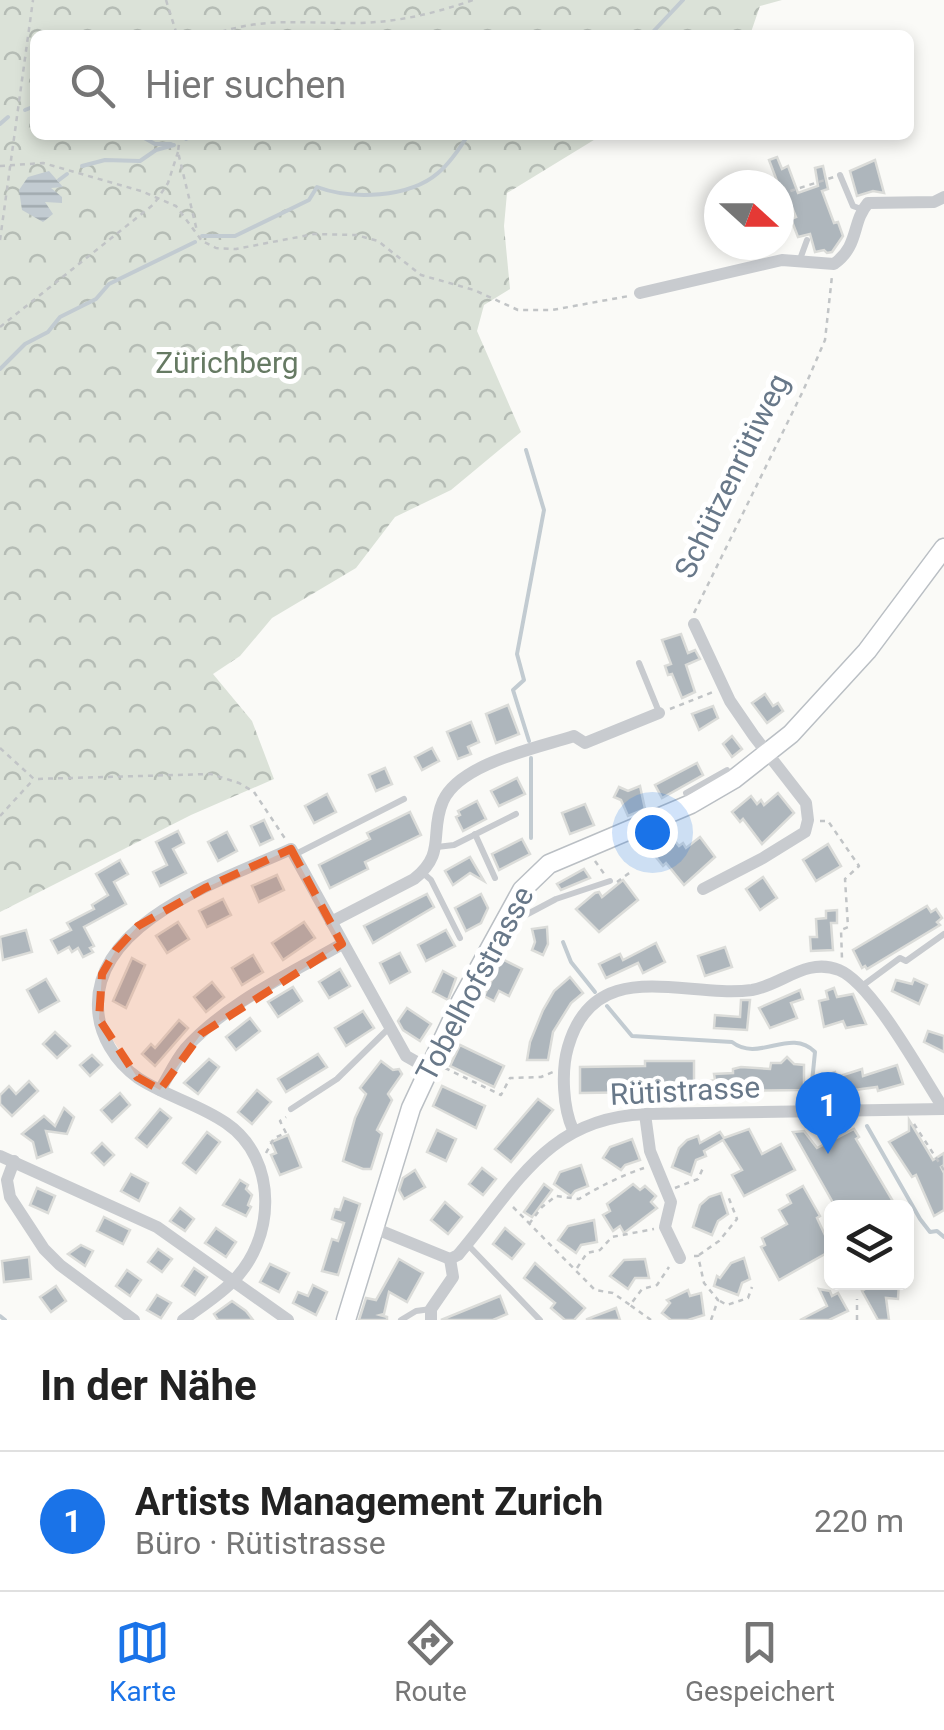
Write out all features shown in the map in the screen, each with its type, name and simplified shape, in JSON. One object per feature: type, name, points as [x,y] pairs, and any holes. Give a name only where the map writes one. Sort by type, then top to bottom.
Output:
[{"type":"main road","name":"Tobelhofstrasse","points":[[346,1320],[410,1108],[501,923],[539,870],[691,804],[767,754],[806,721],[867,650],[944,548]]},
{"type":"street","points":[[640,293],[782,260],[834,264],[850,248],[862,209],[875,200],[934,202],[944,197]]},
{"type":"street","name":"Schützenrütiweg","points":[[694,624],[724,688],[767,754],[806,802],[808,820],[805,832],[702,888]]},
{"type":"street","points":[[331,922],[422,873],[437,847],[442,803],[459,780],[513,755],[574,736],[585,743],[659,713]]},
{"type":"street","points":[[183,1320],[234,1282],[261,1234],[266,1183],[244,1141],[227,1123],[136,1077],[116,1057],[104,1036],[98,1000],[102,974],[125,937],[205,888],[293,852],[406,1056],[431,1065]]},
{"type":"street","points":[[160,1090],[184,1051],[202,1034],[270,986],[342,944]]},
{"type":"street","points":[[574,1130],[569,1120],[564,1070],[571,1036],[593,1004],[628,986],[709,992],[758,989],[816,966],[840,971],[862,986],[944,1109]]},
{"type":"street","name":"Rütistrasse","points":[[450,1260],[547,1150],[574,1130],[603,1118],[944,1109]]},
{"type":"street","points":[[646,1114],[655,1164],[670,1190],[665,1227],[680,1258]]},
{"type":"street","points":[[134,1320],[44,1249],[10,1196],[7,1159],[157,1228],[288,1320]]},
{"type":"street","points":[[374,1228],[450,1260],[452,1277],[431,1315]]},
{"type":"lane","points":[[840,176],[852,206],[862,209]]},
{"type":"lane","points":[[799,263],[807,240]]},
{"type":"lane","points":[[639,663],[659,713]]},
{"type":"lane","points":[[293,852],[404,799]]},
{"type":"lane","points":[[437,847],[445,848],[516,814]]},
{"type":"lane","points":[[475,834],[495,878]]},
{"type":"lane","points":[[422,873],[431,880],[460,938]]},
{"type":"lane","points":[[501,923],[510,926],[556,899],[610,881]]},
{"type":"lane","points":[[862,986],[900,958],[906,962],[944,934]]},
{"type":"lane","points":[[290,1112],[337,1080],[390,1027]]},
{"type":"lane","points":[[467,1244],[540,1320]]},
{"type":"lane","points":[[401,1320],[416,1311],[431,1315]]},
{"type":"path","points":[[0,240],[33,0]]},
{"type":"path","points":[[166,0],[175,30]]},
{"type":"path","points":[[439,0],[446,9]]},
{"type":"path","points":[[231,30],[266,21],[373,22],[473,0]]},
{"type":"path","points":[[0,327],[159,198],[168,183],[179,140]]},
{"type":"path","points":[[178,152],[198,235]]},
{"type":"path","points":[[0,166],[43,163],[159,198],[176,206],[208,245],[226,249],[314,234],[366,236],[421,275],[527,311],[582,306],[640,293]]},
{"type":"path","points":[[794,190],[840,176]]},
{"type":"path","name":"Schützenrütiweg","points":[[694,624],[696,606],[825,340],[834,264]]},
{"type":"path","points":[[659,713],[724,688]]},
{"type":"path","points":[[0,748],[34,779],[211,774],[254,792],[279,827]]},
{"type":"path","points":[[0,816],[34,779]]},
{"type":"path","points":[[828,822],[859,866],[845,879],[848,927],[841,930],[842,964]]},
{"type":"path","points":[[596,862],[610,881],[632,871]]},
{"type":"path","points":[[431,1065],[501,1096],[510,1078],[541,1078],[564,1070]]},
{"type":"path","points":[[269,1144],[286,1133],[280,1121],[290,1112]]},
{"type":"path","points":[[917,1128],[944,1170]]},
{"type":"path","points":[[529,1224],[556,1196],[579,1200],[604,1184],[655,1164]]},
{"type":"path","points":[[670,1190],[698,1179],[703,1168]]},
{"type":"path","points":[[630,1305],[642,1289],[657,1285],[665,1270],[680,1258],[698,1256],[719,1240],[738,1218],[728,1196]]},
{"type":"path","points":[[505,1198],[594,1290],[613,1292],[651,1320]]},
{"type":"path","points":[[575,1271],[587,1253],[600,1250],[612,1237],[645,1231]]},
{"type":"path","points":[[698,1256],[704,1283],[726,1305],[748,1298],[752,1287]]},
{"type":"path","points":[[857,1299],[857,1320]]},
{"type":"path","points":[[711,1320],[718,1300]]},
{"type":"highlighted area","points":[[291,849],[342,944],[201,1034],[160,1090],[137,1077],[99,1019],[102,974],[116,950],[138,926],[205,888]]},
{"type":"green space","name":"Zürichberg","points":[[0,0],[782,0],[760,6],[752,30],[30,30],[30,140],[594,140],[507,193],[504,226],[510,289],[484,305],[477,331],[521,432],[451,490],[395,517],[356,568],[272,618],[240,656],[213,674],[252,721],[274,779],[191,815],[0,912]]},
{"type":"shaded area","points":[[49,171],[63,187],[51,188],[62,197],[62,203],[45,202],[53,214],[43,222],[22,210],[19,190],[28,177]]},
{"type":"building","points":[[777,157],[782,169],[788,166],[789,170],[773,170],[769,160]]},
{"type":"building","points":[[875,160],[884,193],[873,191],[857,196],[850,171]]},
{"type":"building","points":[[823,166],[828,189],[822,191],[843,236],[832,252],[815,252],[810,234],[798,237],[794,182],[798,193],[818,186],[815,168]]},
{"type":"building","points":[[681,634],[688,653],[695,650],[700,659],[686,665],[695,692],[682,698],[672,674],[668,675],[665,666],[671,664],[662,640]]},
{"type":"building","points":[[765,694],[773,706],[778,703],[783,711],[767,723],[752,703]]},
{"type":"building","points":[[508,705],[519,734],[496,743],[486,714]]},
{"type":"building","points":[[713,706],[718,718],[699,730],[692,714]]},
{"type":"building","points":[[471,722],[479,742],[468,747],[471,754],[458,759],[447,732]]},
{"type":"building","points":[[732,736],[742,749],[732,757],[723,744]]},
{"type":"building","points":[[432,748],[439,761],[422,770],[415,757]]},
{"type":"building","points":[[697,763],[703,775],[662,798],[655,785]]},
{"type":"building","points":[[385,768],[392,784],[376,791],[369,775]]},
{"type":"building","points":[[517,778],[525,794],[499,806],[491,791]]},
{"type":"building","points":[[640,786],[645,809],[628,816],[621,800],[614,797],[619,787],[628,791]]},
{"type":"building","points":[[778,793],[794,813],[762,844],[743,819],[740,822],[732,812],[751,796],[757,804],[761,800],[764,805]]},
{"type":"building","points":[[327,794],[336,812],[314,823],[305,806]]},
{"type":"building","points":[[477,801],[486,819],[463,831],[456,817],[460,815],[458,811]]},
{"type":"building","points":[[585,804],[594,825],[570,834],[562,813]]},
{"type":"building","points":[[410,812],[421,835],[365,862],[368,869],[330,888],[319,865],[370,839],[367,833]]},
{"type":"building","points":[[264,820],[273,839],[260,845],[251,826]]},
{"type":"building","points":[[178,831],[184,843],[173,849],[186,873],[160,886],[153,872],[167,865],[156,842]]},
{"type":"building","points":[[227,832],[237,851],[218,861],[208,842]]},
{"type":"building","points":[[700,837],[715,857],[684,885],[655,856],[674,840],[686,848]]},
{"type":"building","points":[[522,839],[530,854],[499,870],[492,854]]},
{"type":"building","points":[[828,844],[841,866],[816,881],[803,860]]},
{"type":"building","points":[[470,857],[484,881],[470,873],[453,885],[445,871]]},
{"type":"building","points":[[120,860],[128,874],[114,882],[126,904],[84,927],[93,952],[83,957],[78,948],[72,952],[69,947],[58,953],[51,940],[71,930],[67,923],[94,909],[92,905],[108,895],[96,874]]},
{"type":"building","points":[[584,869],[590,878],[561,890],[557,884]]},
{"type":"building","points":[[277,875],[284,890],[259,902],[252,886]]},
{"type":"building","points":[[763,877],[777,898],[760,910],[746,889]]},
{"type":"building","points":[[623,880],[638,900],[599,932],[576,909],[595,893],[602,897]]},
{"type":"building","points":[[427,894],[434,907],[373,943],[364,926]]},
{"type":"building","points":[[481,894],[488,908],[481,923],[466,931],[455,908]]},
{"type":"building","points":[[223,899],[231,915],[207,927],[199,911]]},
{"type":"building","points":[[927,906],[931,912],[936,909],[942,918],[937,922],[940,925],[867,969],[862,968],[853,950]]},
{"type":"building","points":[[837,910],[837,923],[831,923],[833,950],[811,951],[810,937],[817,937],[816,919],[826,918],[826,911]]},
{"type":"building","points":[[178,922],[189,939],[167,953],[156,936]]},
{"type":"building","points":[[304,922],[315,938],[283,960],[272,943]]},
{"type":"building","points":[[547,927],[548,944],[543,955],[532,950],[532,929]]},
{"type":"building","points":[[26,930],[32,952],[3,960],[0,937]]},
{"type":"building","points":[[446,930],[455,946],[426,961],[418,945]]},
{"type":"building","points":[[656,943],[665,962],[643,973],[638,963],[606,978],[599,964],[620,954],[623,960]]},
{"type":"building","points":[[725,947],[732,967],[705,976],[698,956]]},
{"type":"building","points":[[400,953],[410,972],[390,983],[380,963]]},
{"type":"building","points":[[253,955],[263,972],[242,985],[232,968]]},
{"type":"building","points":[[132,958],[145,965],[126,1008],[113,1001]]},
{"type":"building","points":[[502,959],[522,969],[509,996],[499,991],[494,1001],[484,996]]},
{"type":"building","points":[[340,969],[350,986],[329,998],[319,982]]},
{"type":"building","points":[[443,971],[456,978],[448,1000],[433,992]]},
{"type":"building","points":[[570,977],[583,993],[571,1003],[553,1032],[548,1060],[527,1060],[543,1010],[554,991]]},
{"type":"building","points":[[46,979],[59,1001],[39,1012],[27,990]]},
{"type":"building","points":[[914,979],[927,985],[919,1004],[892,991],[896,980],[912,984]]},
{"type":"building","points":[[212,982],[224,997],[206,1012],[194,997]]},
{"type":"building","points":[[293,987],[302,1001],[278,1017],[268,1002]]},
{"type":"building","points":[[834,988],[837,997],[853,994],[866,1024],[846,1028],[843,1021],[824,1027],[819,1001],[828,999],[826,991]]},
{"type":"building","points":[[800,990],[803,999],[791,1003],[797,1018],[770,1028],[759,1008]]},
{"type":"building","points":[[741,1000],[750,1000],[747,1030],[714,1028],[715,1015],[740,1017]]},
{"type":"building","points":[[407,1008],[431,1024],[420,1041],[403,1030],[398,1021]]},
{"type":"building","points":[[363,1011],[374,1028],[346,1046],[335,1028]]},
{"type":"building","points":[[250,1018],[260,1031],[236,1050],[226,1037]]},
{"type":"building","points":[[179,1020],[188,1028],[155,1066],[142,1054],[151,1044],[155,1048]]},
{"type":"building","points":[[928,1031],[944,1036],[944,1052],[924,1042]]},
{"type":"building","points":[[55,1032],[70,1046],[57,1058],[43,1044]]},
{"type":"building","points":[[460,1045],[504,1066],[494,1087],[450,1066]]},
{"type":"building","points":[[318,1054],[327,1067],[286,1092],[278,1079]]},
{"type":"building","points":[[92,1055],[102,1065],[90,1076],[80,1065]]},
{"type":"building","points":[[787,1057],[794,1064],[804,1065],[804,1090],[710,1091],[714,1074],[733,1073],[733,1069],[741,1067],[770,1069],[771,1063],[781,1063]]},
{"type":"building","points":[[209,1059],[219,1067],[198,1094],[184,1083]]},
{"type":"building","points":[[381,1061],[402,1074],[388,1094],[392,1100],[377,1130],[382,1134],[371,1169],[363,1169],[343,1161],[366,1094],[360,1088]]},
{"type":"building","points":[[645,1061],[694,1061],[694,1083],[654,1083],[654,1092],[580,1093],[580,1067],[645,1066]]},
{"type":"building","points":[[897,1065],[903,1084],[878,1091],[877,1087],[825,1094],[820,1077],[835,1072],[837,1077],[862,1069],[863,1076]]},
{"type":"building","points":[[29,1081],[38,1091],[12,1116],[0,1104],[0,1095],[9,1086],[16,1094]]},
{"type":"building","points":[[442,1086],[485,1106],[476,1128],[433,1106]]},
{"type":"building","points":[[257,1090],[271,1102],[252,1124],[238,1112]]},
{"type":"building","points":[[120,1093],[130,1105],[112,1122],[101,1110]]},
{"type":"building","points":[[538,1099],[553,1110],[511,1162],[495,1149]]},
{"type":"building","points":[[64,1108],[74,1117],[67,1134],[46,1131],[52,1152],[37,1158],[33,1142],[22,1134],[44,1116],[55,1126]]},
{"type":"building","points":[[160,1109],[171,1118],[147,1147],[136,1138]]},
{"type":"building","points":[[909,1120],[933,1160],[944,1153],[944,1210],[934,1216],[916,1175],[912,1177],[889,1142],[909,1131]]},
{"type":"building","points":[[749,1129],[762,1154],[781,1144],[795,1170],[744,1196],[732,1175],[742,1170],[723,1140],[704,1151],[706,1156],[696,1160],[691,1175],[672,1167],[679,1148],[687,1140],[698,1136],[700,1143],[720,1132],[724,1138]]},
{"type":"building","points":[[854,1129],[892,1200],[831,1200],[793,1132],[804,1131],[817,1148]]},
{"type":"building","points":[[437,1130],[456,1139],[446,1161],[427,1152]]},
{"type":"building","points":[[207,1132],[220,1142],[196,1173],[183,1163]]},
{"type":"building","points":[[288,1135],[301,1167],[280,1175],[271,1155],[276,1153],[271,1142]]},
{"type":"building","points":[[632,1139],[640,1160],[621,1170],[603,1158],[610,1147]]},
{"type":"building","points":[[102,1143],[114,1155],[104,1165],[92,1153]]},
{"type":"building","points":[[581,1165],[588,1186],[571,1196],[554,1184],[560,1172]]},
{"type":"building","points":[[482,1168],[496,1179],[483,1195],[469,1184]]},
{"type":"building","points":[[415,1170],[425,1187],[404,1199],[399,1190],[403,1178]]},
{"type":"building","points":[[131,1174],[148,1183],[139,1201],[121,1191]]},
{"type":"building","points":[[240,1180],[248,1185],[246,1189],[252,1195],[246,1216],[223,1205]]},
{"type":"building","points":[[544,1184],[552,1190],[532,1217],[524,1212]]},
{"type":"building","points":[[633,1184],[640,1190],[645,1186],[656,1196],[651,1202],[657,1208],[624,1233],[620,1226],[613,1231],[603,1215],[610,1211],[607,1204]]},
{"type":"building","points":[[803,1186],[820,1216],[817,1218],[824,1233],[824,1255],[779,1280],[761,1247],[765,1245],[762,1238],[787,1224],[779,1210],[791,1203],[787,1195]]},
{"type":"building","points":[[37,1188],[55,1196],[48,1213],[30,1205]]},
{"type":"building","points":[[721,1193],[728,1214],[718,1221],[712,1235],[693,1227],[700,1205]]},
{"type":"building","points":[[344,1198],[360,1204],[338,1275],[322,1271],[332,1239],[338,1241],[344,1223],[332,1219]]},
{"type":"building","points":[[445,1202],[462,1217],[448,1234],[431,1220]]},
{"type":"building","points":[[180,1208],[194,1219],[185,1231],[170,1221]]},
{"type":"building","points":[[104,1217],[130,1230],[123,1244],[97,1231]]},
{"type":"building","points":[[594,1220],[597,1242],[581,1245],[576,1253],[558,1240],[568,1226]]},
{"type":"building","points":[[216,1228],[236,1242],[226,1257],[205,1243]]},
{"type":"building","points":[[505,1228],[524,1244],[512,1259],[493,1244]]},
{"type":"building","points":[[81,1245],[93,1251],[85,1266],[68,1254]]},
{"type":"building","points":[[158,1249],[172,1259],[162,1272],[148,1262]]},
{"type":"building","points":[[29,1257],[31,1279],[4,1282],[2,1261]]},
{"type":"building","points":[[744,1258],[750,1279],[742,1283],[738,1295],[714,1286],[717,1276],[720,1278],[731,1263]]},
{"type":"building","points":[[399,1259],[423,1273],[407,1302],[389,1292],[384,1314],[380,1315],[387,1320],[359,1320],[366,1298],[376,1300]]},
{"type":"building","points":[[645,1259],[649,1278],[635,1278],[628,1289],[610,1276],[624,1260]]},
{"type":"building","points":[[535,1263],[585,1308],[574,1320],[565,1320],[551,1308],[555,1303],[524,1278]]},
{"type":"building","points":[[270,1264],[289,1273],[279,1292],[260,1282]]},
{"type":"building","points":[[194,1268],[207,1277],[195,1295],[182,1286]]},
{"type":"building","points":[[127,1270],[141,1280],[130,1296],[116,1286]]},
{"type":"building","points":[[313,1285],[327,1292],[316,1315],[293,1303],[298,1292],[308,1296]]},
{"type":"building","points":[[56,1286],[66,1301],[51,1312],[40,1297]]},
{"type":"building","points":[[819,1289],[830,1291],[832,1296],[838,1293],[848,1311],[829,1320],[800,1320],[827,1306]]},
{"type":"building","points":[[688,1290],[690,1296],[701,1293],[704,1315],[671,1320],[662,1313],[670,1303],[667,1300]]},
{"type":"building","points":[[899,1290],[898,1299],[886,1298],[889,1320],[878,1320],[862,1291]]},
{"type":"building","points":[[157,1295],[171,1303],[161,1318],[147,1310]]},
{"type":"building","points":[[500,1296],[507,1314],[493,1320],[441,1320]]},
{"type":"building","points":[[232,1301],[253,1320],[218,1320],[214,1314]]},
{"type":"building","points":[[616,1308],[620,1320],[587,1320],[587,1319]]},
{"type":"waterway","points":[[655,30],[683,0]]},
{"type":"waterway","points":[[25,110],[30,108]]},
{"type":"waterway","points":[[0,124],[8,117]]},
{"type":"waterway","points":[[148,140],[171,144]]},
{"type":"waterway","points":[[202,236],[235,236],[309,200],[317,187],[363,195],[412,188],[442,169],[464,140]]},
{"type":"waterway","points":[[82,166],[105,160],[140,161],[156,150],[174,145]]},
{"type":"waterway","points":[[59,180],[67,174]]},
{"type":"waterway","points":[[0,369],[25,344],[48,332],[60,317],[96,299],[109,284],[195,242]]},
{"type":"waterway","points":[[526,450],[544,510],[517,654],[524,680],[513,690],[529,741]]},
{"type":"waterway","points":[[531,758],[531,838]]},
{"type":"waterway","points":[[563,942],[571,962],[595,992]]},
{"type":"waterway","points":[[607,1006],[632,1036],[732,1042],[753,1049],[785,1043],[805,1045],[815,1052],[807,1098],[810,1104]]},
{"type":"waterway","points":[[867,1126],[920,1219],[930,1232],[937,1231],[944,1237]]},
{"type":"waterway","points":[[0,1316],[5,1320]]},
{"type":"place","name":"Artists Management Zurich","points":[[828,1154]]}]
